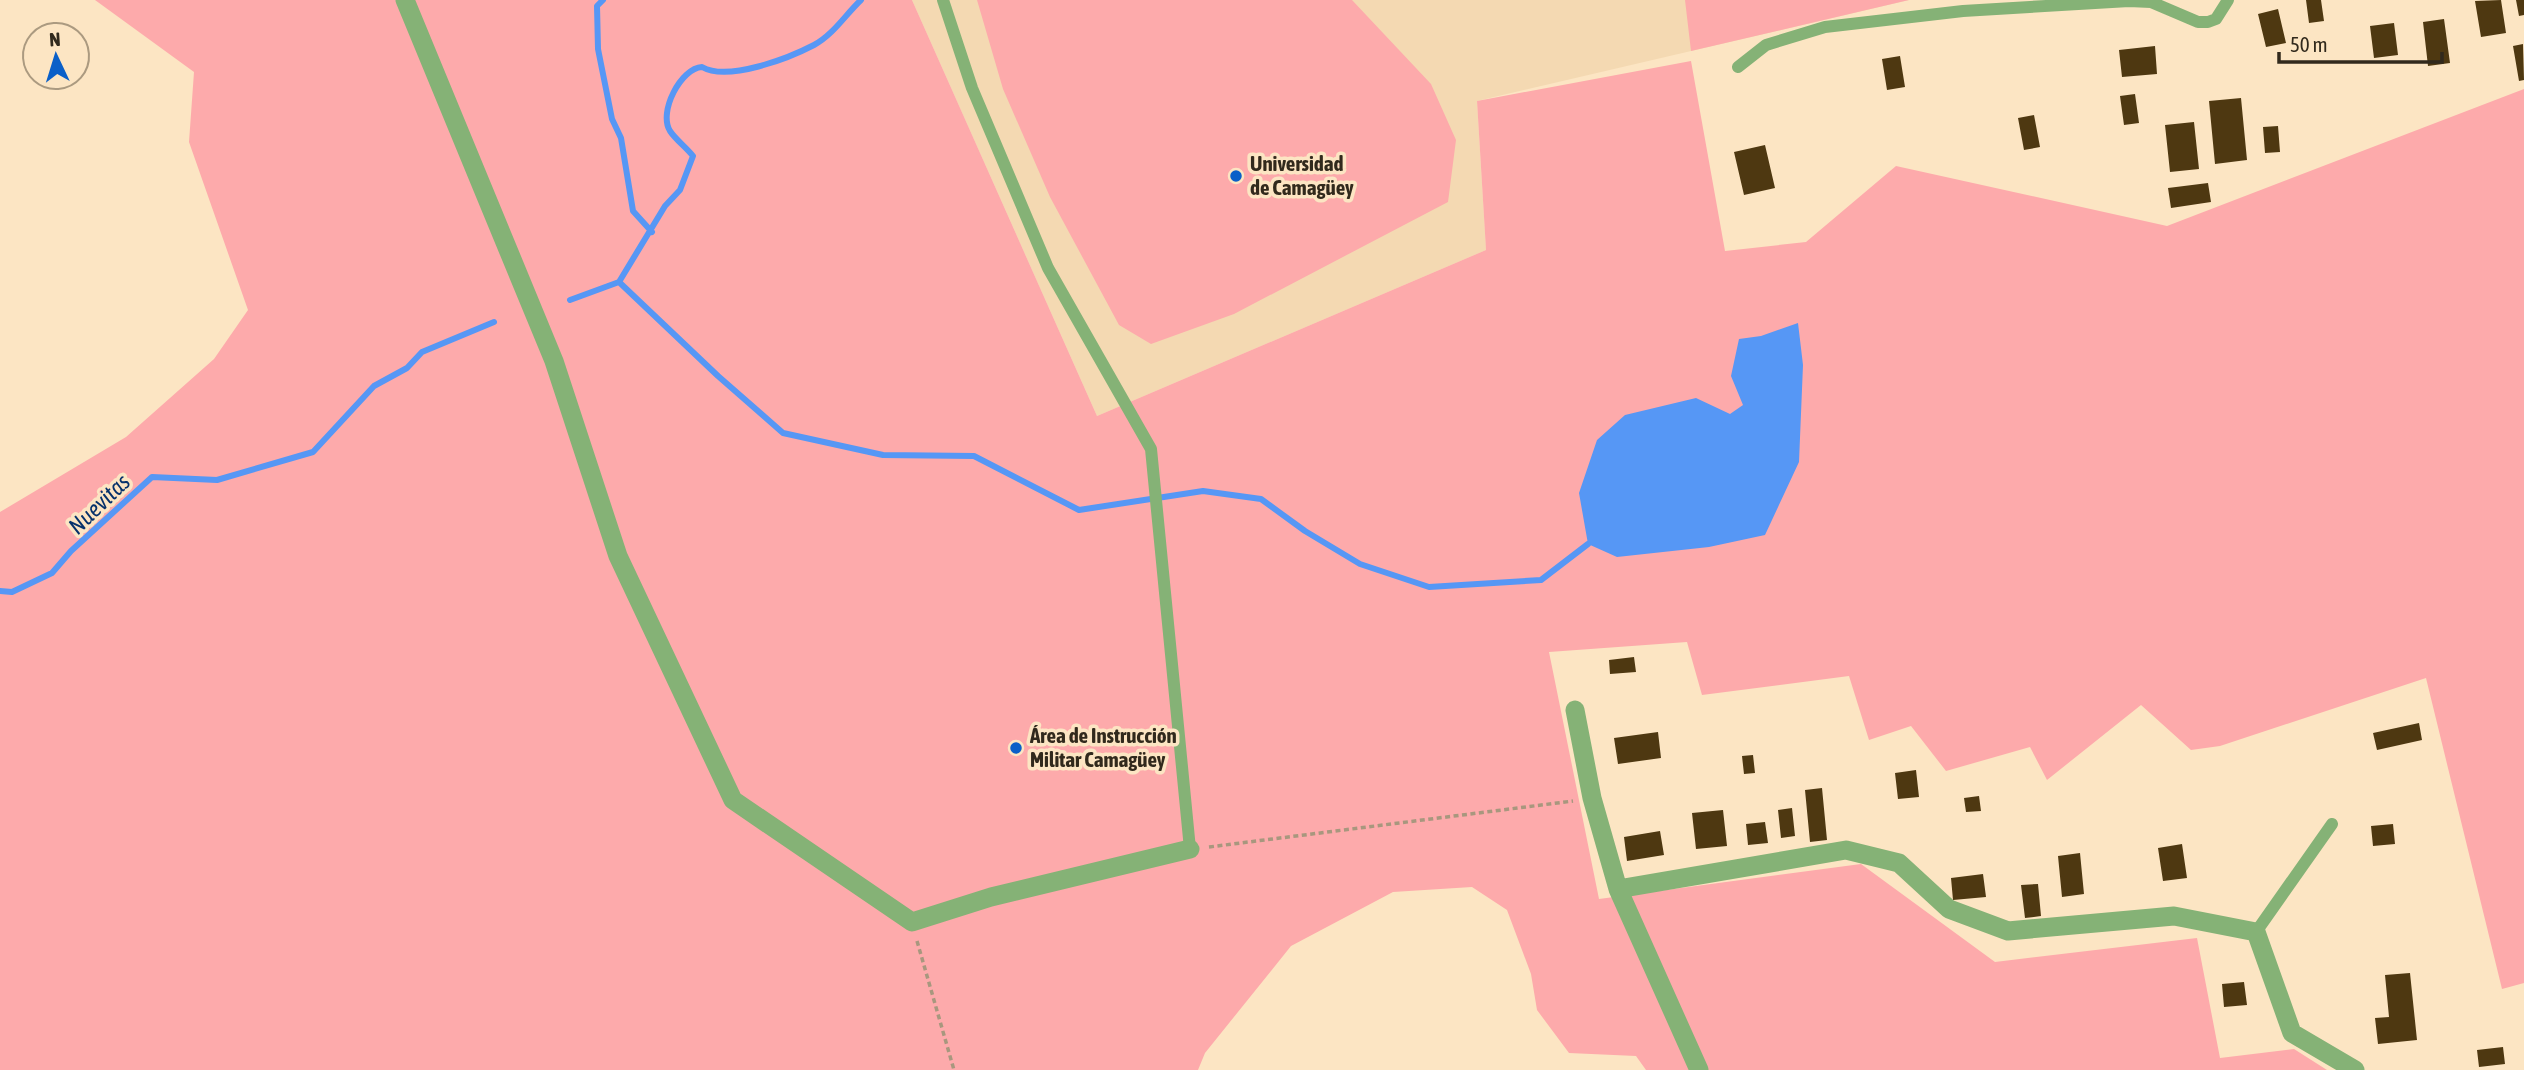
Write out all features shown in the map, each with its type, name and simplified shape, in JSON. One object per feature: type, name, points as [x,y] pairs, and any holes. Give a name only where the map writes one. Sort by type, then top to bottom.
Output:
[{"type":"street","points":[[405,0],[554,361],[618,556],[733,800],[912,922],[990,897],[1190,849]]},
{"type":"street","points":[[1575,710],[1592,799],[1618,889],[1699,1070]]},
{"type":"street","points":[[1618,889],[1846,850],[1899,863],[1949,909],[2008,931],[2175,916],[2256,932],[2292,1033],[2355,1070]]},
{"type":"lane","points":[[943,0],[971,88],[1048,268],[1151,449],[1190,849]]},
{"type":"lane","points":[[1738,66],[1766,45],[1825,27],[1963,11],[2129,1],[2151,2],[2198,22],[2208,22],[2216,19],[2228,0]]},
{"type":"lane","points":[[2256,932],[2332,824]]},
{"type":"path","points":[[1190,849],[1592,799]]},
{"type":"path","points":[[912,922],[954,1070]]},
{"type":"shaded area","points":[[95,0],[912,0],[1097,416],[1486,250],[1477,101],[1691,61],[1725,251],[1806,242],[1896,166],[2167,226],[2524,89],[2524,983],[2502,989],[2426,678],[2220,746],[2191,750],[2141,705],[2047,780],[2030,747],[1946,771],[1911,726],[1869,740],[1849,676],[1702,695],[1687,642],[1549,652],[1599,899],[1861,864],[1995,962],[2197,938],[2220,1058],[2294,1049],[2327,1070],[1646,1070],[1636,1056],[1569,1053],[1537,1010],[1531,974],[1507,910],[1472,887],[1393,892],[1291,946],[1205,1053],[1198,1070],[0,1070],[0,512],[126,437],[214,359],[248,310],[189,142],[194,72]]},
{"type":"shaded area","name":"Universidad de Camagüey","points":[[912,0],[1909,0],[1477,101],[1486,250],[1097,416]]},
{"type":"shaded area","name":"Universidad de Camagüey","points":[[977,0],[1352,0],[1431,84],[1456,140],[1448,202],[1234,314],[1151,344],[1119,325],[1050,197],[1003,89]]},
{"type":"shaded area","points":[[1685,0],[1909,0],[1691,51]]},
{"type":"water","points":[[1798,323],[1803,365],[1799,462],[1765,535],[1709,547],[1617,557],[1588,544],[1579,493],[1597,440],[1625,415],[1696,398],[1730,414],[1743,405],[1731,376],[1739,339],[1761,336]]},
{"type":"building","points":[[2306,0],[2321,0],[2324,21],[2309,23]]},
{"type":"building","points":[[2501,0],[2506,33],[2481,37],[2475,1]]},
{"type":"building","points":[[2516,0],[2524,0],[2524,15],[2519,16]]},
{"type":"building","points":[[2278,9],[2286,43],[2266,47],[2258,14]]},
{"type":"building","points":[[2444,19],[2450,63],[2428,66],[2423,22]]},
{"type":"building","points":[[2394,23],[2398,55],[2374,58],[2370,26]]},
{"type":"building","points":[[2523,44],[2524,80],[2519,81],[2513,46]]},
{"type":"building","points":[[2155,46],[2157,74],[2122,77],[2119,50]]},
{"type":"building","points":[[1900,56],[1905,87],[1887,90],[1882,59]]},
{"type":"building","points":[[2135,94],[2139,123],[2124,125],[2120,96]]},
{"type":"building","points":[[2241,98],[2247,160],[2215,164],[2209,101]]},
{"type":"building","points":[[2034,115],[2040,147],[2024,150],[2018,118]]},
{"type":"building","points":[[2194,122],[2199,169],[2170,172],[2165,125]]},
{"type":"building","points":[[2278,126],[2280,152],[2265,153],[2263,127]]},
{"type":"building","points":[[1765,145],[1775,188],[1744,195],[1734,152]]},
{"type":"building","points":[[2208,183],[2211,202],[2171,208],[2168,188]]},
{"type":"building","points":[[1634,657],[1636,672],[1610,674],[1609,660]]},
{"type":"building","points":[[2419,723],[2422,740],[2377,750],[2373,733]]},
{"type":"building","points":[[1658,732],[1661,758],[1618,764],[1614,738]]},
{"type":"building","points":[[1753,755],[1755,773],[1744,774],[1742,756]]},
{"type":"building","points":[[1916,770],[1919,797],[1898,799],[1895,773]]},
{"type":"building","points":[[1822,788],[1827,840],[1810,842],[1805,790]]},
{"type":"building","points":[[1979,796],[1981,811],[1966,812],[1964,798]]},
{"type":"building","points":[[1792,808],[1795,836],[1781,838],[1778,810]]},
{"type":"building","points":[[1723,810],[1727,846],[1696,849],[1692,813]]},
{"type":"building","points":[[1765,822],[1768,843],[1748,845],[1746,824]]},
{"type":"building","points":[[2393,824],[2395,844],[2373,846],[2371,826]]},
{"type":"building","points":[[1660,831],[1664,855],[1627,861],[1624,837]]},
{"type":"building","points":[[2182,844],[2187,878],[2163,881],[2158,848]]},
{"type":"building","points":[[2080,853],[2084,894],[2062,897],[2058,856]]},
{"type":"building","points":[[1983,874],[1986,897],[1953,900],[1951,878]]},
{"type":"building","points":[[2038,884],[2041,916],[2025,918],[2021,885]]},
{"type":"building","points":[[2410,973],[2417,1040],[2378,1044],[2375,1018],[2389,1017],[2385,975]]},
{"type":"building","points":[[2244,982],[2247,1005],[2224,1007],[2222,984]]},
{"type":"building","points":[[2503,1047],[2505,1064],[2479,1067],[2477,1050]]},
{"type":"waterway","points":[[603,0],[597,6],[598,49],[612,119],[621,138],[633,211],[652,232]]},
{"type":"waterway","points":[[570,300],[619,282],[665,206],[680,190],[693,156],[670,131],[667,113],[674,92],[686,75],[702,67],[713,71],[742,70],[774,62],[803,50],[827,36],[861,0]]},
{"type":"waterway","points":[[619,282],[783,433],[883,455],[974,456],[1079,510],[1203,491],[1261,499],[1305,531],[1360,564],[1429,587],[1541,580],[1588,544]]},
{"type":"waterway","name":"Nuevitas","points":[[0,591],[12,592],[52,573],[71,551],[152,477],[217,480],[313,452],[374,386],[407,368],[422,352],[494,322]]},
{"type":"place","name":"Universidad de Camagüey","points":[[1236,176]]},
{"type":"place","name":"Área de Instrucción Militar Camagüey","points":[[1016,748]]}]
